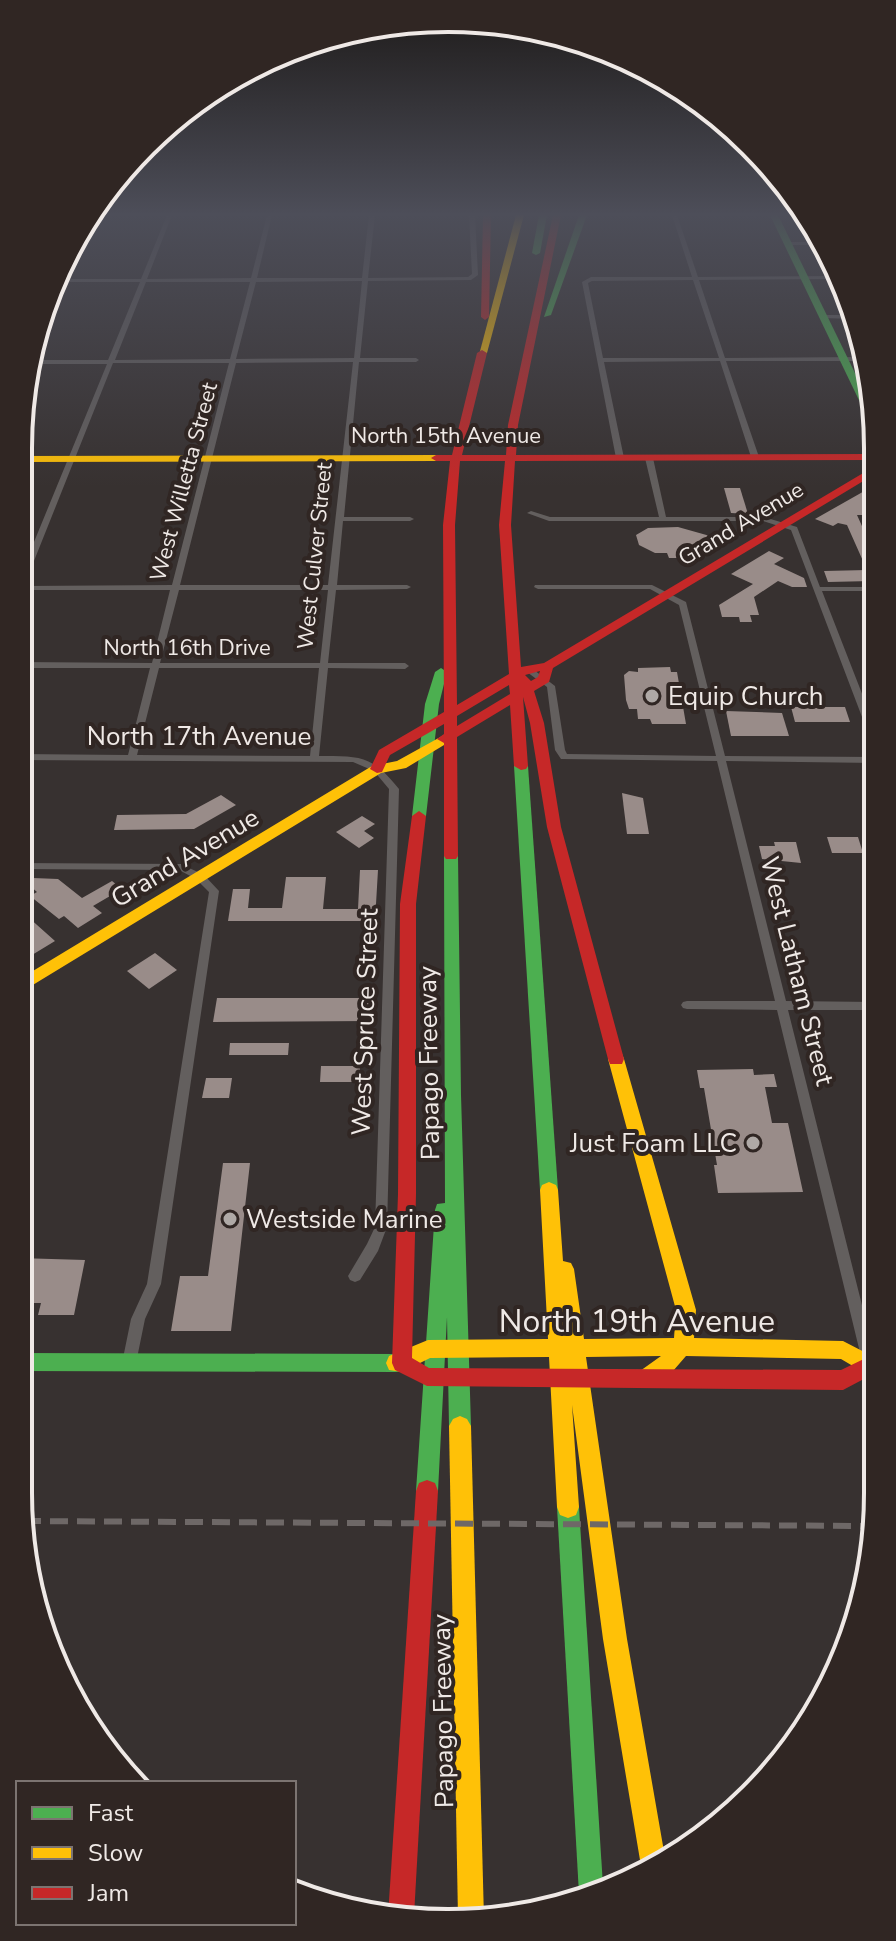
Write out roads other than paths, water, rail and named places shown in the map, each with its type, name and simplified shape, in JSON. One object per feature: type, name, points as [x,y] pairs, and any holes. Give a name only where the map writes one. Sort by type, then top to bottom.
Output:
[{"type":"main road","points":[[484,345],[485,306]]},
{"type":"main road","name":"Papago Freeway","points":[[471,1908],[452,1095],[447,649],[449,525],[459,441],[496,306]]},
{"type":"main road","points":[[516,407],[518,356],[527,306]]},
{"type":"main road","points":[[538,306],[510,442],[505,525],[547,1155],[590,1884]]},
{"type":"main road","points":[[532,334],[546,318],[550,306]]},
{"type":"main road","points":[[818,306],[860,391]]},
{"type":"main road","name":"North 15th Avenue","points":[[32,459],[864,457]]},
{"type":"main road","name":"Grand Avenue","points":[[32,979],[377,769],[401,765],[669,594],[864,476]]},
{"type":"main road","points":[[512,639],[537,723],[554,827],[582,938],[686,1310],[685,1347],[675,1362],[647,1378]]},
{"type":"main road","points":[[402,1363],[408,1103],[408,904],[432,704],[447,649]]},
{"type":"main road","name":"Grand Avenue","points":[[377,769],[384,753],[527,669],[546,672]]},
{"type":"main road","points":[[403,1906],[452,1095]]},
{"type":"main road","points":[[547,1155],[615,1639],[653,1854]]},
{"type":"main road","name":"North 19th Avenue","points":[[32,1362],[402,1363],[428,1349],[685,1347],[843,1350],[864,1360]]},
{"type":"main road","name":"North 19th Avenue","points":[[402,1363],[427,1377],[843,1380],[864,1370]]},
{"type":"street","points":[[32,555],[133,306]]},
{"type":"street","name":"West Willetta Street","points":[[132,757],[248,306]]},
{"type":"street","name":"West Culver Street","points":[[314,758],[363,306]]},
{"type":"street","points":[[591,306],[620,458]]},
{"type":"street","points":[[705,306],[755,457]]},
{"type":"street","points":[[824,317],[843,317]]},
{"type":"street","points":[[601,360],[854,359]]},
{"type":"street","points":[[41,362],[416,360]]},
{"type":"street","points":[[649,458],[663,519]]},
{"type":"street","points":[[531,513],[549,519],[764,519],[797,532],[864,709]]},
{"type":"street","points":[[339,519],[410,519]]},
{"type":"street","points":[[32,589],[407,587]]},
{"type":"street","points":[[538,587],[652,587],[669,594]]},
{"type":"street","points":[[818,589],[864,589]]},
{"type":"street","name":"West Latham Street","points":[[669,594],[683,604],[864,1325]]},
{"type":"street","name":"North 16th Drive","points":[[32,665],[405,666]]},
{"type":"street","points":[[546,672],[551,686],[560,750],[564,757],[864,760]]},
{"type":"street","name":"North 17th Avenue","points":[[32,757],[354,759],[377,769]]},
{"type":"street","name":"West Spruce Street","points":[[355,1276],[381,1227],[394,789],[377,769]]},
{"type":"street","points":[[32,866],[181,867],[200,877],[214,891],[154,1284],[137,1321],[129,1363]]},
{"type":"street","points":[[687,1005],[864,1006]]},
{"type":"railway","points":[[33,1521],[862,1526]]},
{"type":"place","name":"Equip Church","points":[[652,696]]},
{"type":"place","name":"Just Foam LLC","points":[[753,1143]]},
{"type":"place","name":"Westside Marine","points":[[230,1219]]}]
